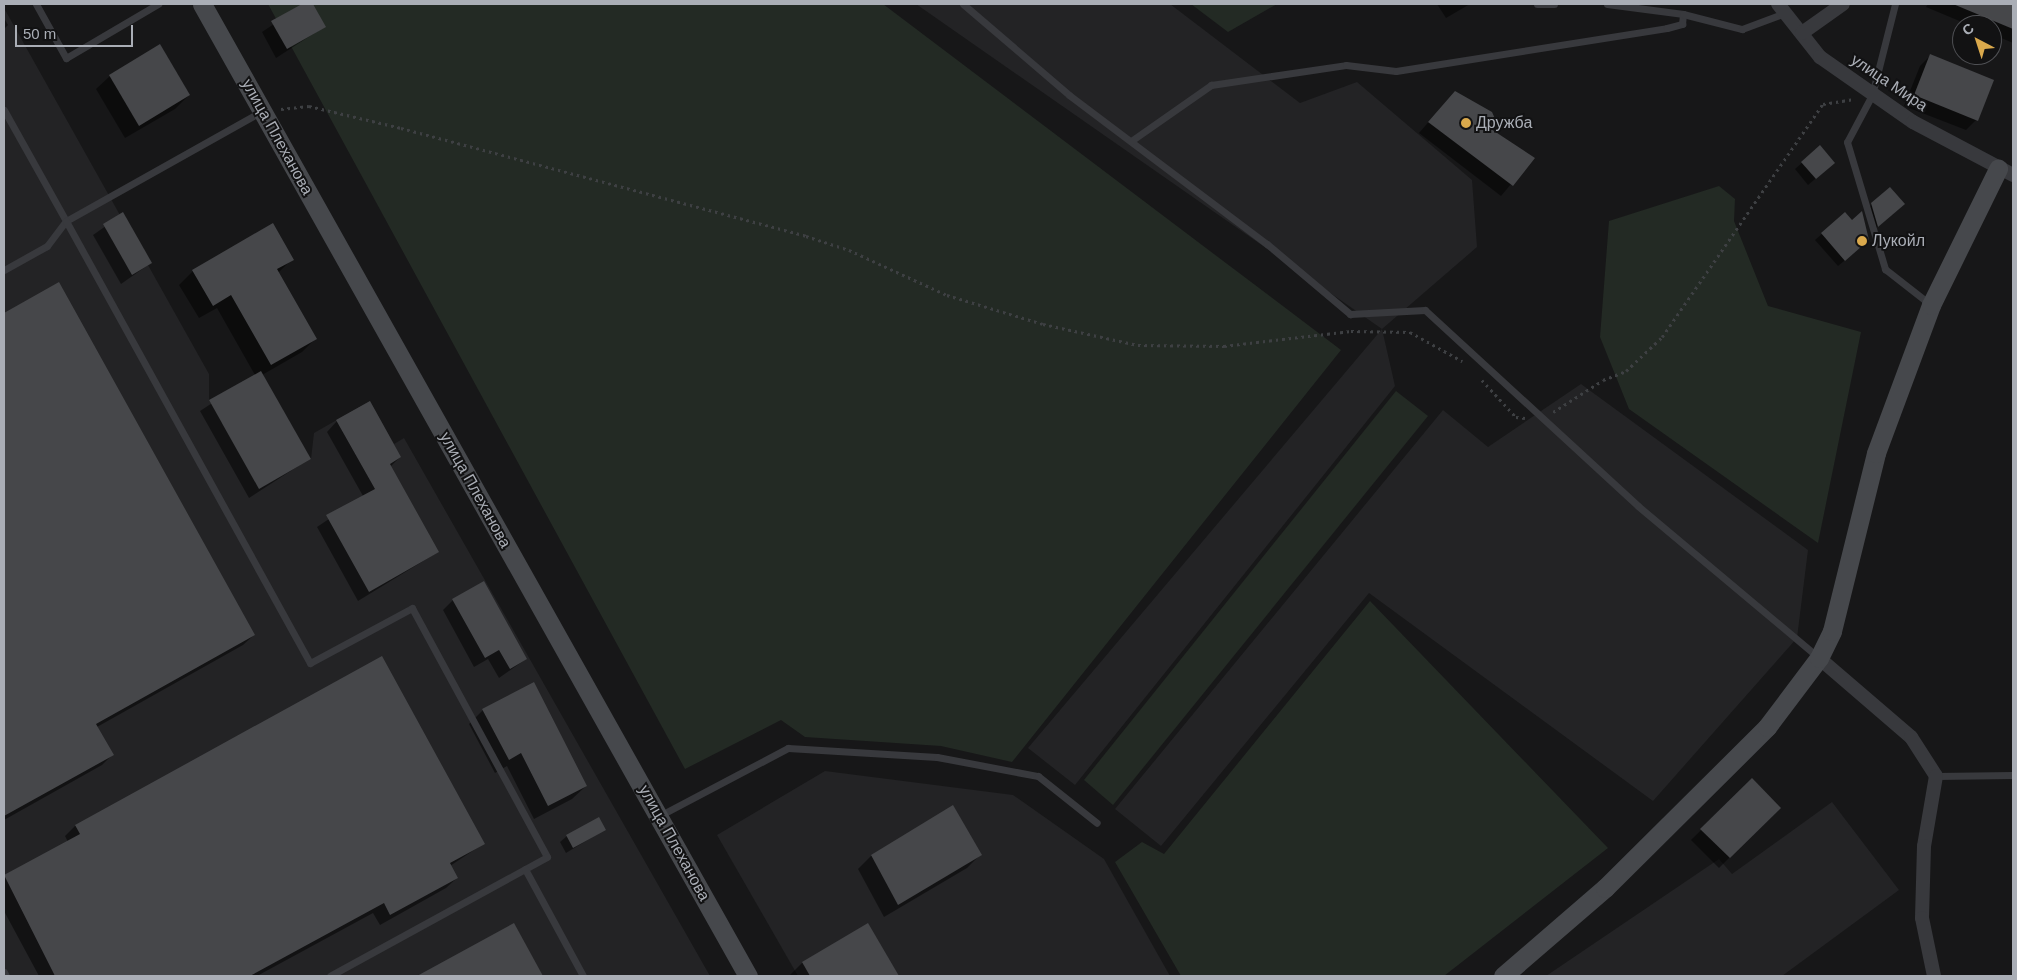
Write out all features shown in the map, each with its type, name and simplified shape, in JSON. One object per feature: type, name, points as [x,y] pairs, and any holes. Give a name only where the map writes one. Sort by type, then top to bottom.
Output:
[{"type":"main road","name":"улица Плеханова","points":[[202,4],[748,976]]},
{"type":"main road","points":[[1503,976],[1604,888],[1767,727],[1819,658],[1832,631],[1876,453],[1931,305],[2005,172]]},
{"type":"street","points":[[1802,33],[1843,4]]},
{"type":"street","name":"улица Мира","points":[[1782,8],[1820,57],[1872,95],[2005,172]]},
{"type":"street","points":[[1819,658],[1911,737],[1936,776],[1924,846],[1922,918],[1934,976]]},
{"type":"lane","points":[[36,4],[66,58],[158,4]]},
{"type":"lane","points":[[963,4],[1131,141],[1267,244],[1350,314],[1425,310],[1540,419],[1819,658]]},
{"type":"lane","points":[[1537,4],[1554,4]]},
{"type":"lane","points":[[1607,4],[1683,14],[1742,29],[1782,8]]},
{"type":"lane","points":[[1895,4],[1872,95],[1847,142],[1884,269],[1931,305]]},
{"type":"lane","points":[[1131,141],[1211,85],[1346,65],[1396,71],[1667,28],[1682,24],[1683,14]]},
{"type":"lane","points":[[4,110],[310,663],[412,608],[547,857],[330,976]]},
{"type":"lane","points":[[4,270],[47,246],[66,221],[262,111]]},
{"type":"lane","points":[[659,817],[788,748],[937,757],[1038,776],[1097,823]]},
{"type":"lane","points":[[1936,776],[2013,775]]},
{"type":"lane","points":[[525,869],[583,976]]},
{"type":"lane","points":[[4,972],[6,976]]},
{"type":"path","points":[[1478,376],[1516,417],[1540,419],[1603,380],[1626,371],[1662,337],[1824,104],[1872,95]]},
{"type":"path","points":[[262,111],[309,106],[457,143],[806,236],[849,250],[947,295],[1042,324],[1138,345],[1224,346],[1351,331],[1410,332],[1465,362]]},
{"type":"shaded area","points":[[268,4],[883,4],[1341,350],[1012,762],[941,746],[805,737],[781,720],[685,769]]},
{"type":"shaded area","points":[[916,4],[1170,4],[1300,103],[1357,82],[1472,180],[1477,247],[1382,329]]},
{"type":"shaded area","points":[[1191,4],[1277,4],[1228,32]]},
{"type":"shaded area","points":[[4,8],[209,374],[209,400],[260,488],[311,459],[314,433],[370,401],[394,444],[404,438],[710,976],[4,976]]},
{"type":"shaded area","points":[[1719,186],[1735,199],[1734,221],[1768,306],[1861,332],[1818,543],[1629,409],[1600,337],[1609,221]]},
{"type":"shaded area","points":[[1382,329],[1395,386],[1075,785],[1028,748]]},
{"type":"shaded area","points":[[1581,384],[1808,550],[1797,638],[1653,801],[1369,593],[1161,846],[1115,809],[1443,410],[1488,447]]},
{"type":"shaded area","points":[[1396,391],[1428,416],[1113,805],[1084,780]]},
{"type":"shaded area","points":[[1370,601],[1608,848],[1444,976],[1181,976],[1115,862],[1142,842],[1164,854]]},
{"type":"shaded area","points":[[825,771],[1013,795],[1104,859],[1170,976],[798,976],[717,835]]},
{"type":"shaded area","points":[[1832,802],[1899,890],[1782,976],[1546,976],[1719,859],[1732,874]]},
{"type":"building","points":[[302,4],[313,4],[326,27],[287,49],[271,21]]},
{"type":"building","points":[[1953,4],[2013,4],[2013,29],[2002,24],[2002,15],[1979,15]]},
{"type":"building","points":[[160,44],[190,95],[139,126],[109,75]]},
{"type":"building","points":[[1930,54],[1952,63],[1952,65],[1957,65],[1994,80],[1978,121],[1914,95]]},
{"type":"building","points":[[1455,91],[1492,112],[1496,121],[1491,129],[1535,158],[1513,186],[1428,122]]},
{"type":"building","points":[[1820,145],[1835,163],[1816,179],[1801,162]]},
{"type":"building","points":[[1890,187],[1905,204],[1878,227],[1871,203]]},
{"type":"building","points":[[1862,211],[1869,240],[1845,261],[1821,233],[1845,212],[1852,220]]},
{"type":"building","points":[[123,212],[152,263],[132,275],[103,224]]},
{"type":"building","points":[[273,223],[294,260],[277,269],[317,339],[271,365],[231,295],[213,306],[192,270]]},
{"type":"building","points":[[59,282],[255,635],[96,724],[114,755],[4,816],[4,313]]},
{"type":"building","points":[[261,371],[311,459],[259,489],[209,400]]},
{"type":"building","points":[[370,401],[401,457],[390,464],[439,552],[369,592],[326,515],[375,489],[336,420]]},
{"type":"building","points":[[484,581],[527,659],[510,669],[499,650],[485,658],[452,599]]},
{"type":"building","points":[[382,656],[485,844],[450,863],[458,878],[390,915],[384,903],[250,976],[55,976],[4,875],[80,834],[75,825]]},
{"type":"building","points":[[534,682],[587,786],[548,806],[521,753],[509,760],[482,709]]},
{"type":"building","points":[[1752,778],[1781,808],[1730,858],[1700,829]]},
{"type":"building","points":[[953,805],[982,855],[898,905],[871,855]]},
{"type":"building","points":[[599,817],[606,830],[573,848],[566,835]]},
{"type":"building","points":[[514,923],[543,976],[417,976]]},
{"type":"building","points":[[868,923],[899,976],[810,976],[802,962]]},
{"type":"place","name":"Дружба","points":[[1466,123]]},
{"type":"place","name":"Лукойл","points":[[1862,241]]}]
